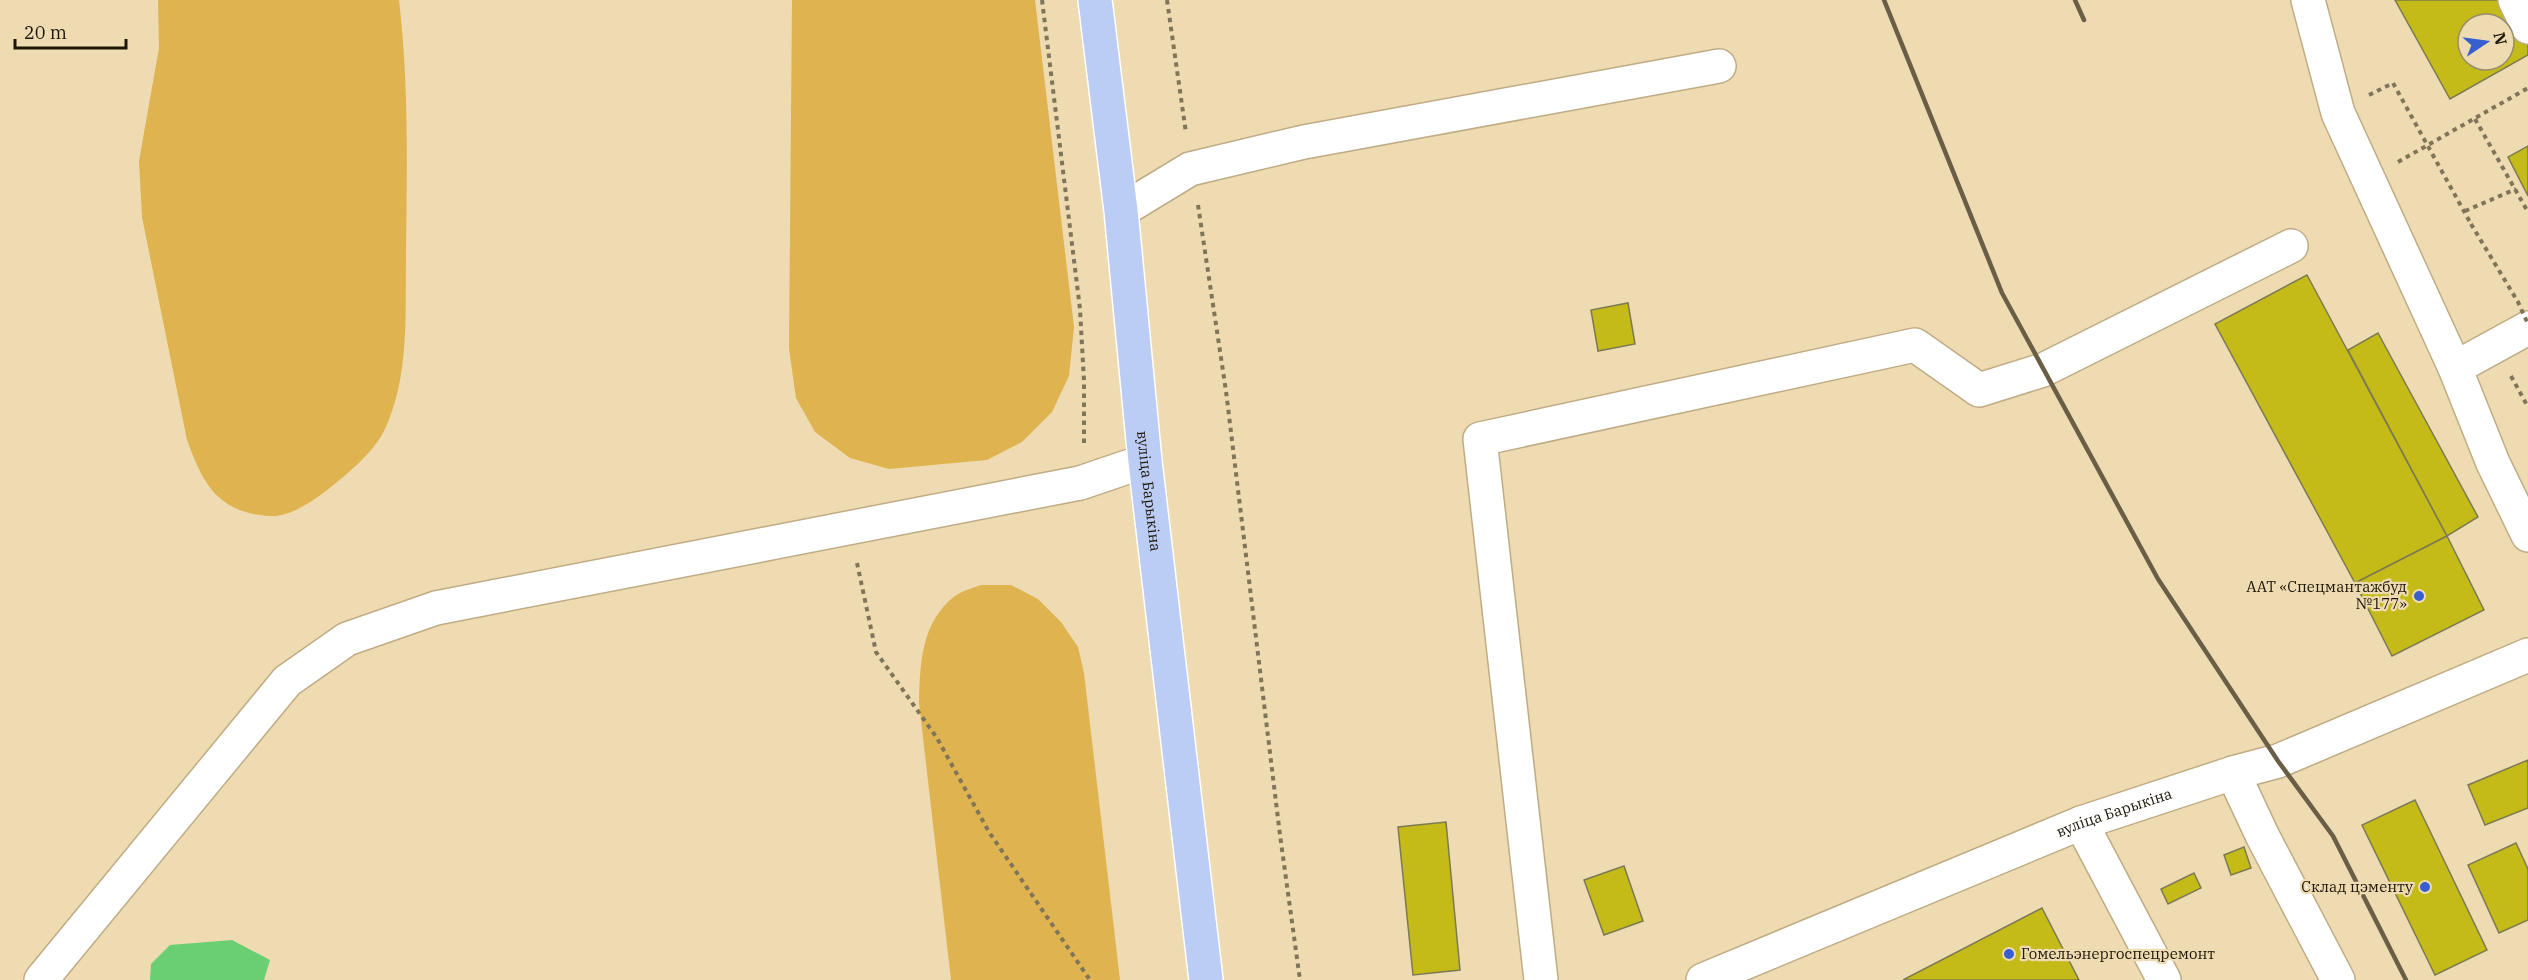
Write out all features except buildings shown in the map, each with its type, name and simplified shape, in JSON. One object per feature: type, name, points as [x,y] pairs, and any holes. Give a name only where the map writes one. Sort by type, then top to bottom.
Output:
[{"type":"main road","name":"вуліца Барыкіна","points":[[1095,0],[1121,211],[1145,461],[1206,980]]},
{"type":"lane","points":[[2308,0],[2338,113],[2455,368],[2493,463],[2528,535]]},
{"type":"lane","points":[[2515,0],[2528,27]]},
{"type":"lane","points":[[1121,211],[1190,169],[1315,140],[1719,66]]},
{"type":"lane","points":[[1541,980],[1480,439],[1915,345],[1979,390],[2043,370],[2291,246]]},
{"type":"lane","points":[[2455,368],[2528,326]]},
{"type":"lane","points":[[41,980],[287,681],[347,639],[436,608],[1080,483],[1145,461]]},
{"type":"lane","name":"вуліца Барыкіна","points":[[1717,978],[2081,823],[2233,773],[2278,761],[2528,655]]},
{"type":"lane","points":[[2233,773],[2263,837],[2338,980]]},
{"type":"lane","points":[[2081,823],[2164,980]]},
{"type":"path","points":[[1042,0],[1080,309],[1084,413],[1080,483]]},
{"type":"path","points":[[1167,0],[1190,169],[1200,212],[1226,391],[1278,823],[1300,980]]},
{"type":"path","points":[[2366,174],[2380,174],[2426,144],[2526,89],[2528,94]]},
{"type":"path","points":[[2475,118],[2528,212]]},
{"type":"path","points":[[2465,211],[2516,189]]},
{"type":"path","points":[[2471,224],[2518,302],[2528,326]]},
{"type":"path","points":[[849,527],[876,652],[936,738],[989,832],[1090,980]]},
{"type":"shaded area","points":[[158,0],[399,0],[406,95],[407,159],[406,320],[399,387],[385,429],[367,455],[320,496],[299,508],[277,516],[252,514],[225,502],[215,493],[199,470],[187,440],[142,217],[139,161],[159,48]]},
{"type":"shaded area","points":[[792,0],[1035,0],[1074,327],[1069,376],[1052,412],[1022,442],[987,460],[889,469],[850,458],[815,432],[796,398],[789,349]]},
{"type":"shaded area","points":[[981,585],[1011,585],[1038,599],[1061,622],[1078,647],[1084,673],[1120,980],[951,980],[919,703],[920,673],[925,645],[935,618],[955,596]]},
{"type":"shaded area","points":[[232,940],[270,960],[264,980],[150,980],[151,964],[170,945]]},
{"type":"railway","points":[[1884,0],[2002,293],[2158,579],[2278,761],[2333,836],[2406,980]]},
{"type":"railway","points":[[2075,0],[2084,20]]},
{"type":"place","name":"ААТ «Спецмантажбуд №177»","points":[[2419,596]]},
{"type":"place","name":"Склад цэменту","points":[[2425,887]]},
{"type":"place","name":"Гомельэнергоспецремонт","points":[[2009,954]]}]
